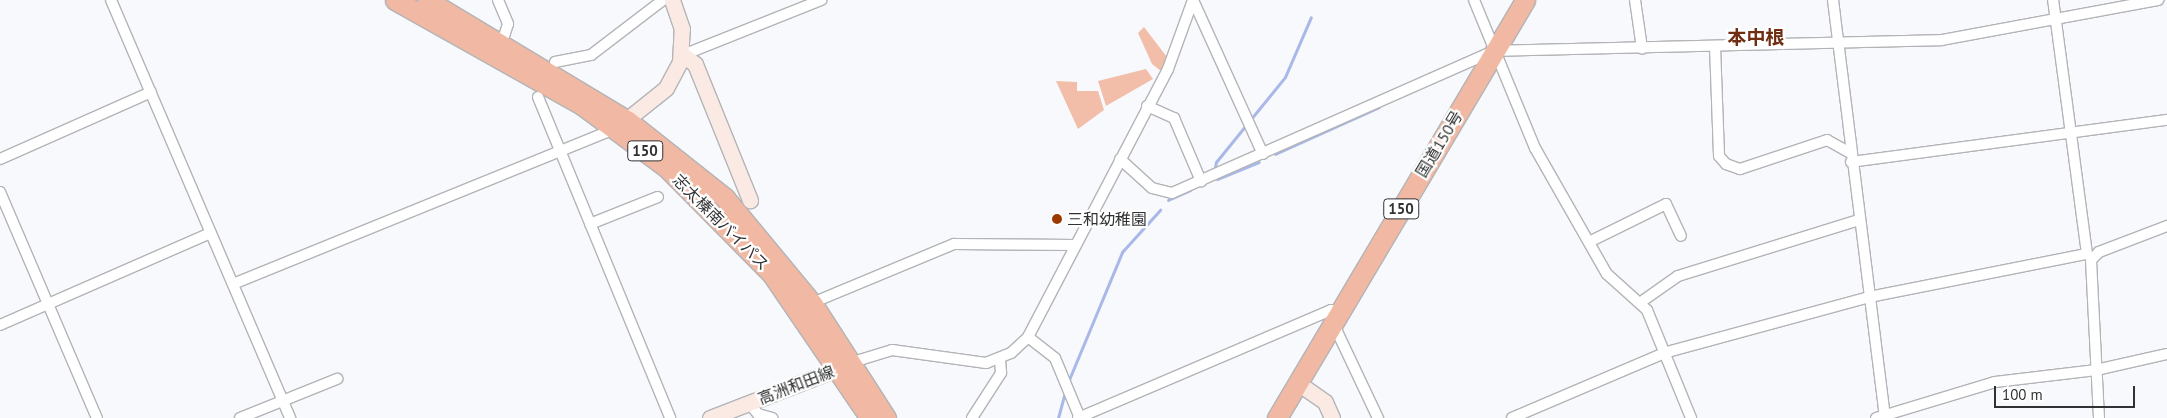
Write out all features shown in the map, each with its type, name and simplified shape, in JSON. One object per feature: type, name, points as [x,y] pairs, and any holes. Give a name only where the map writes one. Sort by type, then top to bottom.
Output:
[{"type":"highway","name":"志太榛南バイパス","points":[[395,0],[621,125],[734,233],[847,365],[886,418]]},
{"type":"highway","name":"志太榛南バイパス","points":[[426,0],[502,42],[725,198],[812,303],[847,365],[870,418]]},
{"type":"highway","name":"国道150号","points":[[1278,418],[1525,0]]},
{"type":"street","points":[[111,0],[290,418]]},
{"type":"street","points":[[498,0],[508,24],[502,42]]},
{"type":"street","points":[[555,62],[591,55],[663,0]]},
{"type":"street","points":[[233,284],[621,125],[666,88],[683,55],[682,29],[672,0]]},
{"type":"street","points":[[683,55],[821,0]]},
{"type":"street","points":[[1193,0],[1263,154]]},
{"type":"street","points":[[847,365],[892,350],[965,361],[1000,359],[1028,338],[1147,106],[1168,69],[1193,0]]},
{"type":"street","points":[[1474,0],[1536,148],[1607,274],[1641,302],[1666,352],[1691,418]]},
{"type":"street","points":[[1635,0],[1642,48]]},
{"type":"street","points":[[1833,0],[1882,417],[1995,382],[2096,370],[2167,354]]},
{"type":"street","points":[[2053,0],[2071,136],[2091,255],[2099,418]]},
{"type":"street","points":[[1120,160],[1164,194],[1201,181],[1494,51],[1942,40],[2158,0]]},
{"type":"street","points":[[1715,46],[1719,156],[1726,164],[1740,169],[1827,140],[1851,157],[2071,136],[2167,120]]},
{"type":"street","points":[[683,55],[696,64],[750,200]]},
{"type":"street","points":[[0,159],[151,92]]},
{"type":"street","points":[[538,97],[670,418]]},
{"type":"street","points":[[1147,106],[1174,118],[1201,181]]},
{"type":"street","points":[[0,192],[95,417]]},
{"type":"street","points":[[590,224],[658,197]]},
{"type":"street","points":[[1589,242],[1666,204],[1681,236]]},
{"type":"street","points":[[1641,302],[1678,276],[1859,220]]},
{"type":"street","points":[[1512,418],[1666,352],[1868,297],[2091,255],[2167,226]]},
{"type":"street","points":[[0,325],[211,233]]},
{"type":"street","points":[[812,303],[954,244],[1075,245]]},
{"type":"street","points":[[1028,338],[1055,358],[1080,418],[1331,310],[1378,418]]},
{"type":"street","points":[[972,418],[1001,374],[1000,359]]},
{"type":"street","name":"高洲和田線","points":[[710,418],[847,365]]},
{"type":"street","points":[[240,418],[337,378]]},
{"type":"street","points":[[1298,383],[1325,402],[1332,418]]},
{"type":"street","points":[[749,403],[758,414],[772,418]]},
{"type":"shaded area","points":[[1144,27],[1167,57],[1161,71],[1152,64],[1138,33]]},
{"type":"shaded area","points":[[1146,69],[1153,79],[1106,106],[1098,81]]},
{"type":"shaded area","points":[[1056,81],[1077,82],[1077,91],[1098,91],[1104,110],[1078,129]]},
{"type":"waterway","points":[[1214,171],[1216,162],[1285,77],[1311,17]]},
{"type":"waterway","points":[[1275,154],[1379,107]]},
{"type":"waterway","points":[[1217,179],[1259,162]]},
{"type":"waterway","points":[[1168,200],[1190,190]]},
{"type":"waterway","points":[[1068,382],[1122,252],[1160,210]]},
{"type":"waterway","points":[[1058,418],[1065,392]]},
{"type":"place","name":"三和幼稚園","points":[[1057,219]]},
{"type":"district","name":"本中根","points":[[1756,38]]}]
